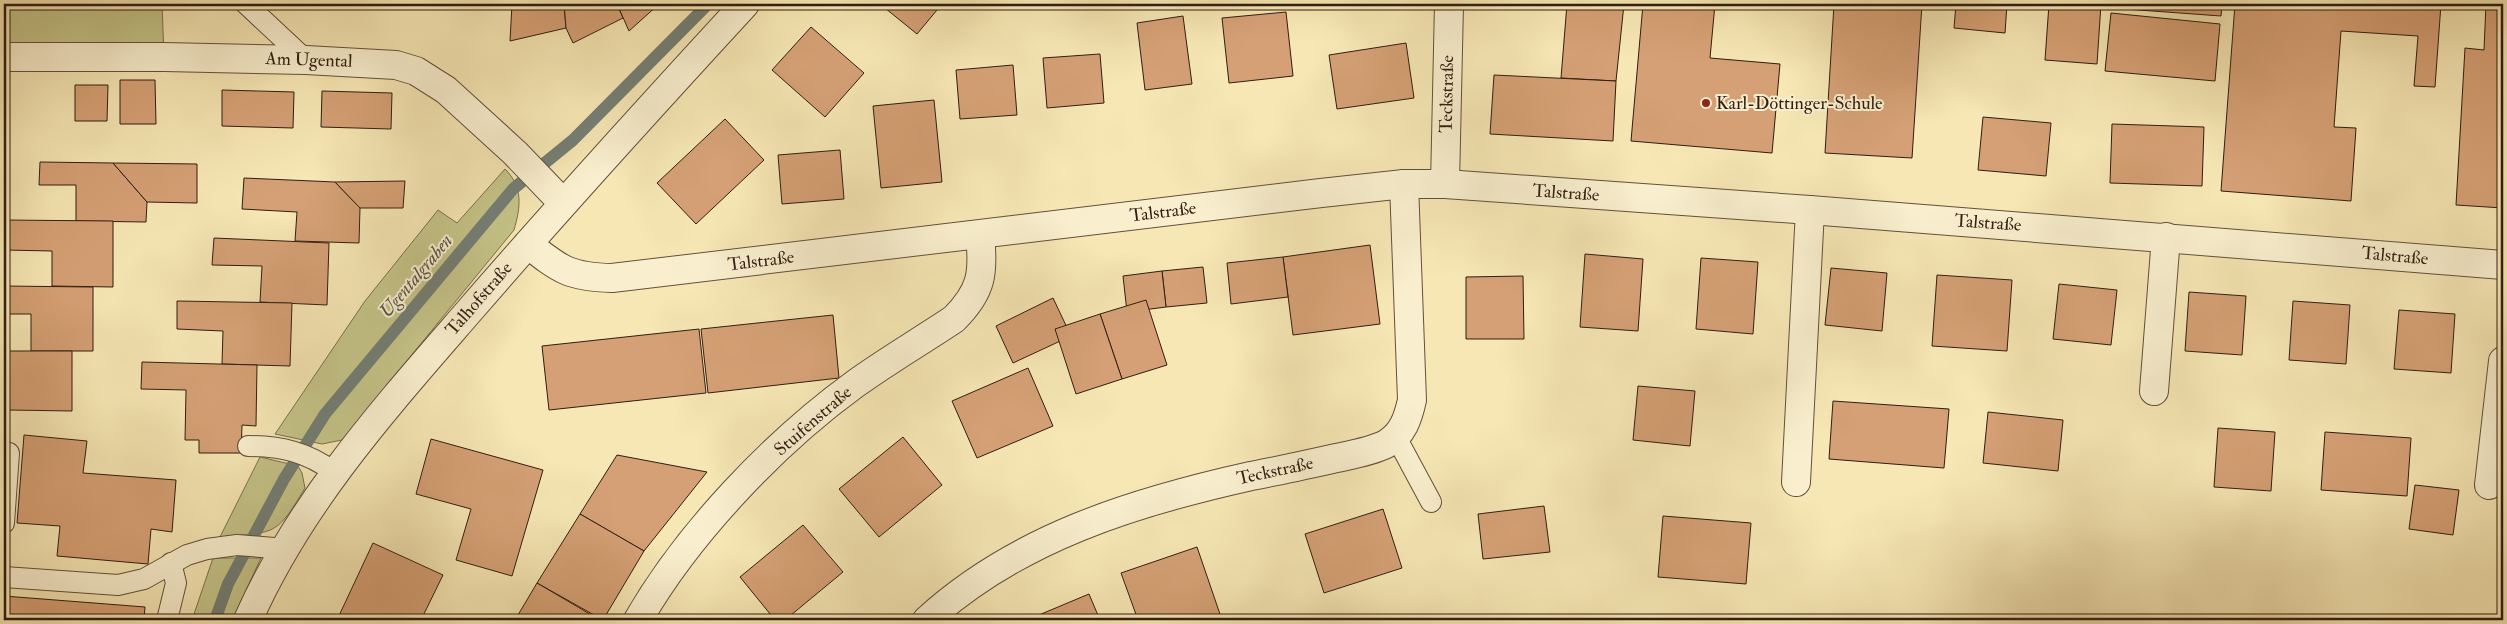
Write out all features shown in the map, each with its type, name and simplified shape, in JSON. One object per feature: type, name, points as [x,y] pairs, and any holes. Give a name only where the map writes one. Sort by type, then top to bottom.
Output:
[{"type":"street","name":"Talhofstraße","points":[[248,620],[272,548],[328,468],[371,424],[528,244],[555,195],[745,4]]},
{"type":"street","name":"Teckstraße","points":[[1445,184],[1449,4]]},
{"type":"street","name":"Am Ugental","points":[[4,57],[306,60],[396,65],[416,71],[446,90],[515,153],[555,195]]},
{"type":"street","name":"Talstraße","points":[[528,244],[556,268],[590,277],[612,278],[1404,184],[1445,184],[2166,237],[2503,265]]},
{"type":"street","points":[[1396,437],[1409,416],[1412,400],[1404,184]]},
{"type":"street","points":[[1796,482],[1810,210]]},
{"type":"street","name":"Stuifenstraße","points":[[638,620],[664,579],[706,526],[730,498],[796,432],[856,383],[954,319],[966,307],[981,278],[983,261],[980,235]]},
{"type":"street","points":[[2154,391],[2166,237]]},
{"type":"street","points":[[2489,485],[2503,361]]},
{"type":"street","name":"Teckstraße","points":[[927,620],[970,585],[1009,561],[1050,539],[1097,518],[1149,500],[1355,454],[1385,444],[1396,437]]},
{"type":"lane","points":[[246,4],[306,60]]},
{"type":"lane","points":[[1396,437],[1431,502]]},
{"type":"lane","points":[[248,446],[268,446],[300,453],[328,468]]},
{"type":"lane","points":[[4,453],[9,453],[4,523]]},
{"type":"lane","points":[[4,578],[118,586],[144,579],[187,555],[207,549],[237,545],[272,548]]},
{"type":"lane","points":[[167,620],[176,583],[171,563]]},
{"type":"shaded area","points":[[4,4],[162,4],[164,57],[4,57]]},
{"type":"shaded area","points":[[505,169],[518,190],[519,205],[514,230],[342,440],[322,444],[275,434],[365,301],[438,210],[457,223]]},
{"type":"shaded area","points":[[260,457],[298,466],[302,473],[305,488],[287,516],[272,529],[252,534],[220,537]]},
{"type":"shaded area","points":[[213,558],[261,558],[232,620],[192,620]]},
{"type":"building","points":[[512,4],[564,4],[566,28],[510,41]]},
{"type":"building","points":[[564,4],[617,4],[623,18],[573,43],[566,28]]},
{"type":"building","points":[[617,4],[659,4],[629,31]]},
{"type":"building","points":[[880,4],[942,4],[917,34]]},
{"type":"building","points":[[1567,4],[1624,4],[1616,81],[1561,78]]},
{"type":"building","name":"Karl-Döttinger-Schule","points":[[1643,4],[1715,4],[1710,58],[1780,64],[1772,153],[1631,141]]},
{"type":"building","points":[[1834,4],[1922,4],[1912,158],[1825,153]]},
{"type":"building","points":[[1956,4],[2007,4],[2005,33],[1954,28]]},
{"type":"building","points":[[2049,4],[2101,4],[2097,64],[2045,60]]},
{"type":"building","points":[[2111,4],[2222,4],[2221,16],[2111,8]]},
{"type":"building","points":[[2235,4],[2441,4],[2435,87],[2414,86],[2418,36],[2341,31],[2334,127],[2356,128],[2351,201],[2221,191]]},
{"type":"building","points":[[2486,4],[2503,4],[2503,208],[2456,205],[2465,48],[2484,50]]},
{"type":"building","points":[[1286,12],[1293,76],[1229,83],[1222,18]]},
{"type":"building","points":[[2111,13],[2220,24],[2215,81],[2105,71]]},
{"type":"building","points":[[1183,16],[1192,84],[1145,90],[1137,23]]},
{"type":"building","points":[[811,27],[864,73],[825,117],[772,70]]},
{"type":"building","points":[[1406,43],[1414,98],[1337,109],[1329,55]]},
{"type":"building","points":[[1100,54],[1104,103],[1047,108],[1043,58]]},
{"type":"building","points":[[1013,65],[1017,115],[960,119],[956,70]]},
{"type":"building","points":[[1494,75],[1616,81],[1613,141],[1490,134]]},
{"type":"building","points":[[120,80],[155,80],[156,124],[120,124]]},
{"type":"building","points":[[75,85],[108,85],[107,121],[75,121]]},
{"type":"building","points":[[222,90],[294,92],[293,128],[222,126]]},
{"type":"building","points":[[322,91],[392,93],[391,129],[321,127]]},
{"type":"building","points":[[934,100],[942,182],[881,188],[873,106]]},
{"type":"building","points":[[1983,117],[2051,123],[2046,176],[1978,170]]},
{"type":"building","points":[[725,119],[764,160],[696,224],[657,183]]},
{"type":"building","points":[[2112,124],[2204,127],[2202,186],[2110,183]]},
{"type":"building","points":[[840,150],[844,199],[782,204],[778,155]]},
{"type":"building","points":[[40,162],[113,163],[147,202],[146,222],[76,221],[76,185],[39,185]]},
{"type":"building","points":[[113,163],[197,164],[197,203],[147,202]]},
{"type":"building","points":[[244,178],[335,182],[360,208],[359,243],[295,241],[297,212],[242,209]]},
{"type":"building","points":[[405,181],[403,208],[360,208],[335,182]]},
{"type":"building","points":[[4,220],[113,221],[113,287],[52,286],[52,251],[4,250]]},
{"type":"building","points":[[214,238],[329,243],[327,305],[260,302],[262,266],[212,265]]},
{"type":"building","points":[[1370,245],[1380,324],[1293,335],[1283,257]]},
{"type":"building","points":[[1585,254],[1643,259],[1638,331],[1580,327]]},
{"type":"building","points":[[1283,257],[1288,297],[1231,304],[1227,263]]},
{"type":"building","points":[[1701,258],[1758,262],[1753,334],[1696,329]]},
{"type":"building","points":[[1203,267],[1207,303],[1166,307],[1162,271]]},
{"type":"building","points":[[1831,268],[1887,273],[1882,331],[1825,325]]},
{"type":"building","points":[[1162,271],[1166,307],[1127,312],[1123,276]]},
{"type":"building","points":[[1937,275],[2012,280],[2007,351],[1932,346]]},
{"type":"building","points":[[1523,276],[1524,339],[1466,339],[1466,277]]},
{"type":"building","points":[[2059,284],[2117,290],[2111,345],[2053,339]]},
{"type":"building","points":[[4,286],[93,287],[93,351],[31,351],[31,314],[4,314]]},
{"type":"building","points":[[2189,292],[2246,296],[2242,355],[2185,351]]},
{"type":"building","points":[[1053,298],[1071,336],[1013,363],[996,326]]},
{"type":"building","points":[[1146,300],[1167,365],[1122,379],[1100,314]]},
{"type":"building","points":[[177,301],[292,303],[290,366],[222,364],[223,331],[177,329]]},
{"type":"building","points":[[2293,301],[2350,305],[2346,364],[2289,360]]},
{"type":"building","points":[[2399,310],[2455,314],[2451,373],[2394,369]]},
{"type":"building","points":[[1100,314],[1122,379],[1076,394],[1055,329]]},
{"type":"building","points":[[833,315],[839,378],[708,393],[701,329]]},
{"type":"building","points":[[699,329],[706,393],[549,410],[542,346]]},
{"type":"building","points":[[4,351],[72,351],[72,411],[9,410],[9,377],[4,377]]},
{"type":"building","points":[[142,362],[257,365],[256,426],[242,425],[241,453],[199,453],[199,440],[185,440],[186,390],[141,389]]},
{"type":"building","points":[[1028,368],[1053,426],[977,458],[952,401]]},
{"type":"building","points":[[1638,386],[1695,391],[1690,446],[1633,440]]},
{"type":"building","points":[[1833,401],[1949,409],[1944,468],[1829,459]]},
{"type":"building","points":[[1988,412],[2063,420],[2058,471],[1983,463]]},
{"type":"building","points":[[2218,428],[2275,432],[2271,491],[2214,487]]},
{"type":"building","points":[[2325,432],[2411,438],[2407,496],[2321,490]]},
{"type":"building","points":[[24,435],[87,441],[83,473],[176,480],[172,532],[151,529],[148,564],[57,556],[60,526],[17,523]]},
{"type":"building","points":[[903,437],[942,485],[879,537],[839,489]]},
{"type":"building","points":[[431,439],[543,470],[512,576],[456,560],[471,509],[416,494]]},
{"type":"building","points":[[617,455],[707,472],[644,551],[580,514]]},
{"type":"building","points":[[2415,485],[2459,490],[2453,535],[2409,529]]},
{"type":"building","points":[[1544,506],[1550,552],[1483,559],[1478,514]]},
{"type":"building","points":[[1383,509],[1402,568],[1324,593],[1305,534]]},
{"type":"building","points":[[580,514],[644,551],[603,620],[537,583]]},
{"type":"building","points":[[1663,516],[1751,523],[1746,584],[1658,577]]},
{"type":"building","points":[[803,525],[843,572],[785,620],[775,620],[740,577]]},
{"type":"building","points":[[373,543],[443,575],[421,620],[337,620]]},
{"type":"building","points":[[1197,547],[1222,620],[1183,620],[1181,617],[1171,620],[1138,620],[1121,573]]},
{"type":"building","points":[[537,583],[600,620],[515,620]]},
{"type":"building","points":[[1089,594],[1100,620],[1027,620]]},
{"type":"building","points":[[4,596],[145,607],[144,620],[4,620]]},
{"type":"waterway","name":"Ugentalgraben","points":[[215,620],[228,584],[284,479],[325,414],[513,189],[573,140],[708,4]]},
{"type":"place","name":"Karl-Döttinger-Schule","points":[[1706,103]]}]
